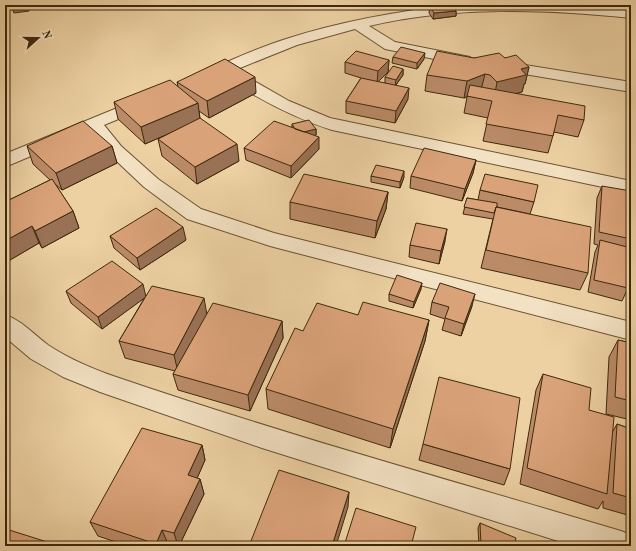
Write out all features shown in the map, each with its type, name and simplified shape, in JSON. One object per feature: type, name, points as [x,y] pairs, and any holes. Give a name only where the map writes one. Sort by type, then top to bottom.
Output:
[{"type":"street","points":[[195,81],[291,42],[357,24],[436,10],[484,6],[549,6],[631,14]]},
{"type":"street","points":[[357,24],[390,46],[631,87]]},
{"type":"street","points":[[224,69],[269,98],[312,118],[332,124],[631,188]]},
{"type":"street","points":[[5,161],[158,96]]},
{"type":"street","points":[[92,123],[115,150],[151,184],[194,214],[270,239],[631,331]]},
{"type":"street","points":[[5,324],[40,352],[72,370],[109,385],[255,433],[621,546]]},
{"type":"building","points":[[12,5],[27,5],[12,8]]},
{"type":"building","points":[[452,5],[456,11],[434,13],[430,7]]},
{"type":"building","points":[[401,47],[425,53],[417,63],[393,57]]},
{"type":"building","points":[[356,51],[389,60],[378,71],[345,62]]},
{"type":"building","points":[[437,51],[474,58],[499,53],[505,58],[516,55],[529,67],[521,69],[526,75],[497,82],[490,75],[485,74],[467,81],[427,75]]},
{"type":"building","points":[[225,59],[255,77],[207,101],[177,82]]},
{"type":"building","points":[[393,66],[403,69],[396,80],[385,77]]},
{"type":"building","points":[[361,78],[409,88],[396,111],[346,101]]},
{"type":"building","points":[[170,80],[198,103],[141,127],[114,102]]},
{"type":"building","points":[[470,85],[585,106],[584,120],[558,115],[553,136],[486,124],[492,101],[467,96]]},
{"type":"building","points":[[200,118],[237,144],[195,167],[158,139]]},
{"type":"building","points":[[309,120],[316,129],[304,132],[295,129],[292,124]]},
{"type":"building","points":[[83,121],[112,146],[56,173],[27,146]]},
{"type":"building","points":[[274,121],[319,137],[291,166],[244,148]]},
{"type":"building","points":[[424,148],[476,160],[465,189],[411,176]]},
{"type":"building","points":[[376,165],[404,171],[400,182],[371,176]]},
{"type":"building","points":[[304,174],[388,192],[377,221],[290,202]]},
{"type":"building","points":[[485,174],[538,185],[534,202],[480,190]]},
{"type":"building","points":[[52,179],[73,211],[35,231],[32,226],[5,241],[5,202]]},
{"type":"building","points":[[602,186],[631,191],[631,239],[599,232]]},
{"type":"building","points":[[467,198],[497,203],[497,207],[494,213],[464,207]]},
{"type":"building","points":[[496,207],[591,227],[588,273],[486,250]]},
{"type":"building","points":[[156,208],[183,227],[137,258],[110,236]]},
{"type":"building","points":[[416,223],[447,229],[441,251],[410,245]]},
{"type":"building","points":[[600,240],[631,248],[628,288],[594,280]]},
{"type":"building","points":[[112,261],[143,284],[98,317],[66,291]]},
{"type":"building","points":[[397,275],[422,283],[414,302],[389,294]]},
{"type":"building","points":[[440,283],[475,294],[464,324],[445,318],[449,307],[432,302]]},
{"type":"building","points":[[152,286],[204,298],[174,355],[119,341]]},
{"type":"building","points":[[363,302],[429,320],[393,429],[266,389],[295,328],[303,331],[317,303],[358,315]]},
{"type":"building","points":[[213,303],[282,321],[248,395],[173,374]]},
{"type":"building","points":[[618,340],[631,343],[631,401],[615,397]]},
{"type":"building","points":[[543,374],[591,388],[589,410],[614,417],[607,494],[527,468]]},
{"type":"building","points":[[439,377],[520,398],[510,469],[423,444]]},
{"type":"building","points":[[617,424],[631,429],[631,498],[613,493]]},
{"type":"building","points":[[142,428],[202,445],[188,475],[200,479],[174,533],[162,530],[156,544],[90,522]]},
{"type":"building","points":[[279,470],[349,492],[332,546],[249,546]]},
{"type":"building","points":[[356,508],[416,527],[411,546],[344,546]]},
{"type":"building","points":[[480,523],[516,538],[514,546],[481,546]]},
{"type":"building","points":[[6,529],[60,546],[5,546]]}]
